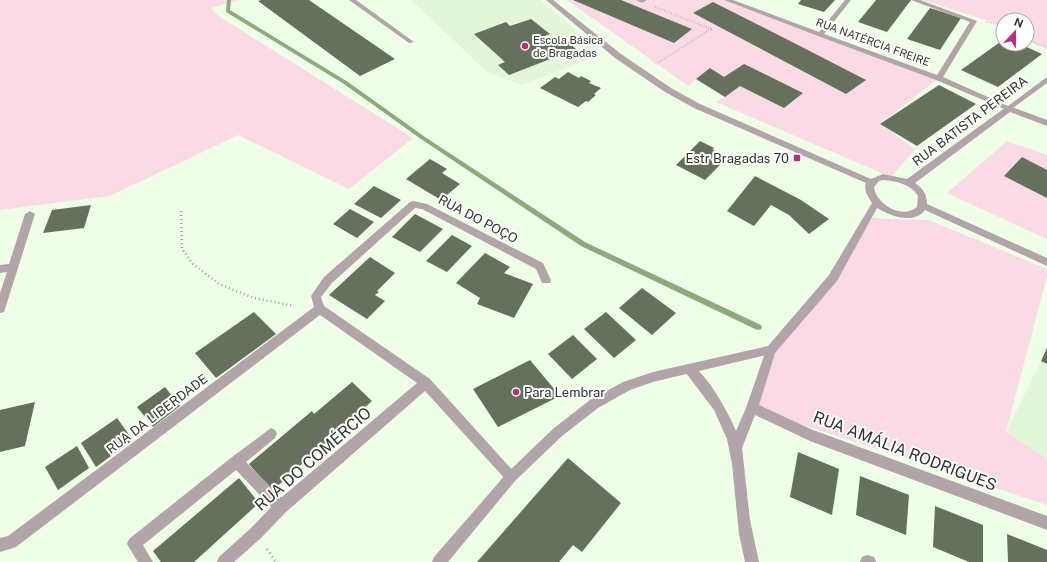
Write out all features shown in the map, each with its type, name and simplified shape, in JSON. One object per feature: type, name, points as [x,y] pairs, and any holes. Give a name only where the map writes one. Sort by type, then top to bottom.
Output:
[{"type":"street","points":[[352,0],[411,42]]},
{"type":"street","points":[[550,0],[642,74],[697,106],[871,182]]},
{"type":"street","name":"RUA NATÉRCIA FREIRE","points":[[727,0],[939,78],[1047,123]]},
{"type":"street","points":[[820,35],[848,0]]},
{"type":"street","points":[[914,0],[974,21],[939,78]]},
{"type":"street","name":"RUA BATISTA PEREIRA","points":[[908,183],[1047,79]]},
{"type":"street","points":[[883,177],[900,179],[908,183],[921,194],[923,200],[922,206],[918,211],[903,214],[893,212],[876,203],[868,192],[871,182],[883,177]]},
{"type":"street","points":[[735,449],[752,408],[771,350],[832,278],[876,203]]},
{"type":"street","name":"RUA DO POÇO","points":[[320,309],[316,296],[328,280],[413,204],[424,206],[540,266],[546,280]]},
{"type":"street","points":[[922,206],[1047,262]]},
{"type":"street","points":[[0,309],[30,214]]},
{"type":"street","points":[[0,269],[13,267]]},
{"type":"street","points":[[320,309],[426,384],[511,477]]},
{"type":"street","name":"RUA DA LIBERDADE","points":[[5,544],[320,309]]},
{"type":"street","points":[[439,562],[511,477],[558,432],[594,404],[627,386],[653,377],[771,350]]},
{"type":"street","points":[[689,369],[704,385],[714,399],[726,423],[735,449],[746,540],[752,562]]},
{"type":"street","name":"RUA DO COMÉRCIO","points":[[224,562],[256,534],[281,508],[426,384]]},
{"type":"street","name":"RUA AMÁLIA RODRIGUES","points":[[752,408],[810,434],[1047,523]]},
{"type":"street","points":[[146,562],[134,544],[271,434]]},
{"type":"street","points":[[236,461],[281,508]]},
{"type":"path","points":[[641,0],[711,29],[642,74]]},
{"type":"path","points":[[974,21],[995,24]]},
{"type":"path","points":[[1035,43],[1047,48]]},
{"type":"path","points":[[180,211],[182,249],[193,264],[219,284],[254,298],[285,306],[320,309]]},
{"type":"shaded area","points":[[0,0],[239,0],[211,8],[217,15],[413,138],[349,189],[238,135],[110,196],[0,210]]},
{"type":"shaded area","name":"Escola Básica de Bragadas","points":[[411,0],[540,0],[590,42],[593,50],[600,55],[522,85],[487,72]]},
{"type":"shaded area","points":[[567,0],[726,0],[939,78],[880,124],[915,149],[891,177],[716,102],[725,97],[696,79],[688,86]]},
{"type":"shaded area","points":[[923,0],[1047,0],[1047,48],[1035,43],[1035,12],[995,12],[995,23]]},
{"type":"shaded area","points":[[1007,141],[1047,155],[1047,239],[947,193]]},
{"type":"shaded area","points":[[869,218],[929,220],[1047,269],[1047,276],[1006,432],[1047,458],[1047,505],[752,408],[771,350],[833,278]]},
{"type":"shaded area","points":[[1041,361],[1047,365],[1047,458],[1006,432]]},
{"type":"building","points":[[309,0],[395,59],[360,76],[258,1]]},
{"type":"building","points":[[573,0],[621,0],[692,29],[674,43]]},
{"type":"building","points":[[801,0],[835,0],[824,12],[798,4]]},
{"type":"building","points":[[876,0],[911,0],[887,32],[858,22]]},
{"type":"building","points":[[713,2],[866,80],[846,94],[693,13]]},
{"type":"building","points":[[930,8],[961,18],[940,50],[907,39]]},
{"type":"building","points":[[531,19],[550,34],[542,37],[554,46],[567,41],[576,49],[509,75],[498,65],[505,62],[474,34],[506,22],[510,26]]},
{"type":"building","points":[[995,46],[995,52],[1035,51],[1042,54],[998,87],[961,70]]},
{"type":"building","points":[[744,64],[803,93],[784,108],[740,86],[725,97],[696,79],[710,68],[724,77]]},
{"type":"building","points":[[568,72],[579,78],[581,76],[591,81],[589,83],[601,88],[588,102],[586,101],[578,107],[540,88],[555,77],[559,79]]},
{"type":"building","points":[[939,85],[976,104],[917,146],[880,124]]},
{"type":"building","points":[[700,141],[714,148],[713,150],[718,152],[710,160],[720,165],[705,180],[676,165]]},
{"type":"building","points":[[1022,157],[1047,170],[1047,198],[1004,176]]},
{"type":"building","points":[[430,159],[447,169],[442,173],[460,184],[441,200],[406,179]]},
{"type":"building","points":[[755,176],[801,200],[829,219],[809,234],[789,215],[771,205],[754,226],[727,211]]},
{"type":"building","points":[[374,186],[401,200],[381,218],[354,204]]},
{"type":"building","points":[[91,205],[84,228],[43,233],[52,210]]},
{"type":"building","points":[[350,209],[374,222],[357,238],[333,224]]},
{"type":"building","points":[[415,214],[443,229],[420,252],[392,237]]},
{"type":"building","points":[[452,235],[472,246],[447,272],[426,261]]},
{"type":"building","points":[[485,253],[510,267],[504,273],[533,284],[514,318],[477,304],[480,298],[456,283]]},
{"type":"building","points":[[370,257],[395,273],[377,291],[379,292],[375,295],[385,301],[367,319],[329,295]]},
{"type":"building","points":[[642,288],[676,313],[652,335],[619,308]]},
{"type":"building","points":[[254,312],[276,334],[216,378],[195,353]]},
{"type":"building","points":[[606,312],[636,340],[614,358],[584,329]]},
{"type":"building","points":[[573,335],[597,359],[572,379],[548,354]]},
{"type":"building","points":[[1047,348],[1047,364],[1041,361]]},
{"type":"building","name":"Para Lembrar","points":[[530,360],[560,396],[498,427],[473,389]]},
{"type":"building","points":[[352,382],[372,401],[272,491],[249,464],[312,411],[314,414]]},
{"type":"building","points":[[165,387],[180,406],[153,427],[137,407]]},
{"type":"building","points":[[35,402],[25,446],[0,452],[0,410]]},
{"type":"building","points":[[117,418],[133,440],[96,467],[81,443]]},
{"type":"building","points":[[77,446],[89,468],[58,490],[45,467]]},
{"type":"building","points":[[798,452],[839,469],[832,515],[790,497]]},
{"type":"building","points":[[568,458],[621,503],[582,552],[573,545],[559,562],[477,562]]},
{"type":"building","points":[[860,476],[909,495],[906,535],[856,515]]},
{"type":"building","points":[[239,478],[259,503],[194,562],[161,562],[153,551]]},
{"type":"building","points":[[935,506],[983,525],[983,562],[969,562],[933,547]]},
{"type":"building","points":[[1007,534],[1047,550],[1047,562],[1008,562]]},
{"type":"waterway","points":[[229,0],[228,11],[346,83],[423,138],[583,244],[758,327]]},
{"type":"place","name":"Escola Básica de Bragadas","points":[[525,46]]},
{"type":"place","name":"Estr Bragadas 70","points":[[797,158]]},
{"type":"place","name":"Para Lembrar","points":[[516,392]]}]
